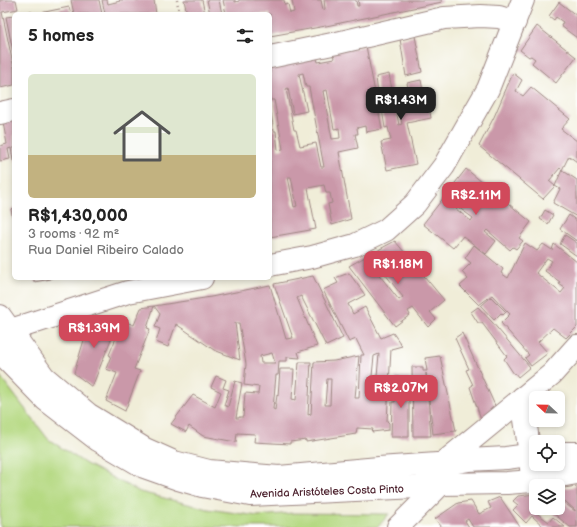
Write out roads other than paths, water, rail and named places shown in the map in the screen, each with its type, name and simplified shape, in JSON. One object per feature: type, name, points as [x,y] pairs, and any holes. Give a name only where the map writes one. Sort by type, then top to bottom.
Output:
[{"type":"street","points":[[272,265],[312,257],[355,245],[386,230],[415,204],[444,166],[488,89],[523,0]]},
{"type":"street","points":[[272,57],[444,18],[481,16],[499,17],[515,22]]},
{"type":"street","points":[[0,113],[12,110]]},
{"type":"street","points":[[4,330],[128,292],[191,280]]},
{"type":"street","name":"Avenida Aristóteles Costa Pinto","points":[[4,330],[44,377],[88,414],[145,449],[174,462],[209,471],[279,477],[379,468],[441,469],[507,483],[529,482]]},
{"type":"street","points":[[401,524],[418,487],[552,374],[577,346]]},
{"type":"street","name":"Avenida Aristóteles Costa Pinto","points":[[0,353],[46,400],[98,440],[144,466],[178,479],[202,486],[250,495],[418,487]]},
{"type":"street","points":[[522,398],[529,435]]},
{"type":"street","points":[[565,454],[577,453]]},
{"type":"street","name":"Avenida Aristóteles Costa Pinto","points":[[441,469],[469,460],[529,455]]},
{"type":"street","points":[[401,524],[441,469]]},
{"type":"street","name":"Avenida Aristóteles Costa Pinto","points":[[547,479],[577,473]]}]
